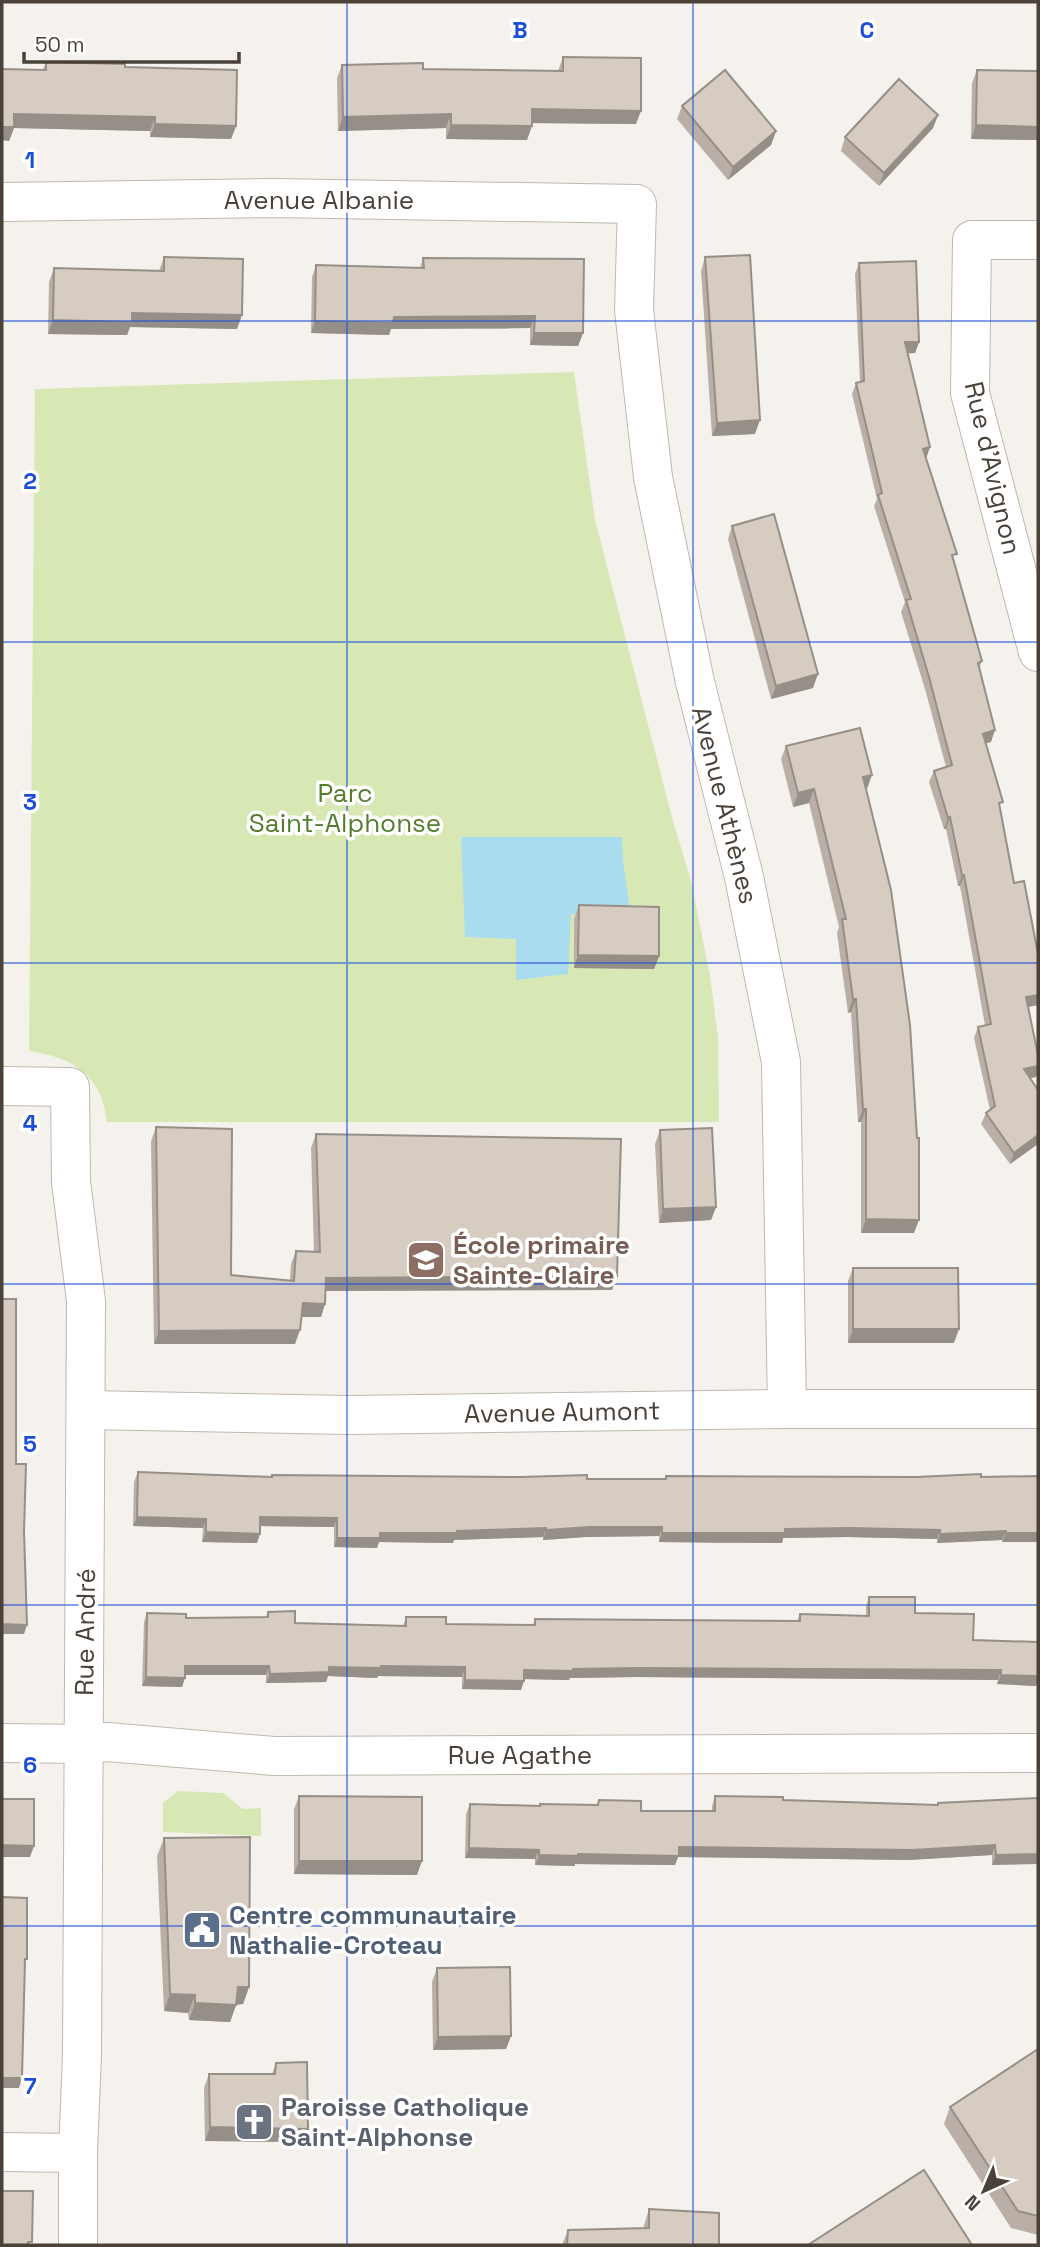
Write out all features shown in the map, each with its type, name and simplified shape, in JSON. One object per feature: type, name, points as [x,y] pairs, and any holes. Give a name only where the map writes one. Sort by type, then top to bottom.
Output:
[{"type":"street","name":"Avenue Albanie","points":[[2,202],[274,198],[637,204]]},
{"type":"street","name":"Avenue Athènes","points":[[637,204],[634,310],[653,477],[695,682],[744,877],[781,1062],[787,1409]]},
{"type":"street","name":"Rue d'Avignon","points":[[1038,240],[972,240],[970,393],[1038,652]]},
{"type":"street","name":"Rue André","points":[[2,1086],[70,1087],[71,1182],[86,1301],[82,2041],[78,2245]]},
{"type":"street","name":"Avenue Aumont","points":[[87,1410],[349,1415],[787,1409],[1038,1409]]},
{"type":"street","name":"Rue Agathe","points":[[2,1743],[107,1742],[274,1756],[1038,1753]]},
{"type":"street","points":[[2,2152],[78,2153]]},
{"type":"green space","name":"Parc Saint-Alphonse","points":[[574,372],[595,520],[691,881],[710,976],[718,1037],[719,1122],[107,1122],[99,1092],[83,1071],[59,1058],[29,1051],[35,389]]},
{"type":"green space","points":[[178,1791],[223,1793],[243,1809],[261,1808],[261,1836],[163,1832],[163,1803]]},
{"type":"water","points":[[461,837],[622,837],[631,916],[571,914],[568,974],[516,980],[516,939],[465,937]]},
{"type":"building","points":[[563,57],[641,58],[641,111],[532,109],[532,126],[451,125],[451,114],[343,117],[342,65],[423,63],[423,69],[563,71]]},
{"type":"building","points":[[46,62],[237,70],[236,126],[155,124],[155,117],[14,114],[14,127],[2,127],[2,69],[46,70]]},
{"type":"building","points":[[725,70],[776,131],[733,167],[682,106]]},
{"type":"building","points":[[977,70],[1038,71],[1038,127],[976,125]]},
{"type":"building","points":[[899,79],[938,115],[884,173],[845,137]]},
{"type":"building","points":[[750,255],[760,420],[717,423],[705,257]]},
{"type":"building","points":[[164,257],[243,259],[242,315],[132,313],[132,322],[53,320],[54,268],[164,271]]},
{"type":"building","points":[[423,258],[584,259],[583,333],[534,333],[535,316],[394,317],[393,323],[315,321],[316,265],[424,268]]},
{"type":"building","points":[[916,261],[919,342],[905,342],[930,447],[923,449],[957,554],[952,555],[982,661],[978,663],[995,730],[983,734],[1003,802],[999,803],[1014,883],[1024,881],[1038,954],[1038,995],[1026,997],[1038,1066],[1024,1069],[1038,1090],[1038,1135],[1014,1153],[986,1113],[995,1106],[978,1027],[991,1024],[964,875],[950,817],[948,818],[934,771],[952,765],[906,600],[911,599],[878,495],[882,493],[856,383],[864,381],[859,263]]},
{"type":"building","points":[[774,514],[818,674],[776,686],[732,526]]},
{"type":"building","points":[[860,728],[872,775],[863,777],[891,890],[910,1025],[919,1138],[919,1220],[866,1219],[866,1109],[863,1109],[856,999],[853,999],[842,919],[846,919],[814,789],[798,793],[786,746]]},
{"type":"building","points":[[579,905],[659,907],[659,956],[578,955]]},
{"type":"building","name":"École primaire Sainte-Claire","points":[[156,1127],[232,1129],[231,1275],[294,1281],[296,1251],[320,1252],[316,1134],[621,1139],[617,1276],[326,1278],[325,1304],[303,1303],[300,1330],[159,1331]]},
{"type":"building","points":[[712,1128],[716,1207],[663,1209],[660,1130]]},
{"type":"building","points":[[853,1268],[958,1268],[959,1329],[853,1329]]},
{"type":"building","points":[[2,1299],[16,1299],[16,1464],[26,1464],[24,1531],[27,1625],[2,1624]]},
{"type":"building","points":[[138,1472],[272,1477],[587,1475],[587,1479],[666,1479],[666,1476],[1038,1476],[1038,1533],[1006,1531],[940,1534],[940,1530],[851,1528],[785,1529],[785,1533],[662,1533],[662,1527],[589,1527],[457,1533],[380,1533],[380,1538],[337,1538],[337,1518],[260,1517],[260,1534],[206,1532],[206,1519],[137,1517]]},
{"type":"building","points":[[869,1597],[915,1597],[915,1613],[974,1614],[973,1640],[1038,1642],[1038,1676],[1001,1675],[1001,1670],[639,1668],[524,1670],[524,1681],[465,1680],[465,1667],[329,1667],[329,1672],[270,1674],[269,1666],[185,1666],[185,1678],[146,1677],[147,1613],[186,1614],[186,1618],[268,1617],[268,1612],[295,1611],[295,1623],[406,1626],[406,1617],[446,1617],[446,1624],[535,1625],[535,1619],[800,1621],[800,1614],[869,1616]]},
{"type":"building","points":[[299,1796],[422,1797],[422,1861],[299,1861]]},
{"type":"building","points":[[715,1796],[938,1805],[1038,1798],[1038,1854],[996,1855],[995,1845],[912,1850],[679,1847],[679,1856],[539,1855],[539,1850],[469,1848],[470,1804],[598,1805],[599,1800],[641,1801],[641,1811],[715,1811]]},
{"type":"building","points":[[2,1799],[34,1799],[34,1846],[2,1845]]},
{"type":"building","name":"Centre communautaire Nathalie-Croteau","points":[[250,1837],[249,1987],[238,1987],[236,2005],[195,2003],[195,1995],[170,1994],[164,1838]]},
{"type":"building","points":[[2,1897],[27,1898],[22,2078],[2,2078]]},
{"type":"building","points":[[510,1967],[511,2036],[438,2037],[437,1968]]},
{"type":"building","points":[[1038,2049],[1038,2216],[1018,2211],[950,2107]]},
{"type":"building","name":"Paroisse Catholique Saint-Alphonse","points":[[307,2062],[308,2129],[210,2127],[209,2074],[275,2074],[276,2063]]},
{"type":"building","points":[[924,2170],[972,2245],[808,2245]]},
{"type":"building","points":[[2,2191],[33,2191],[32,2242],[28,2242],[28,2245],[2,2245]]},
{"type":"building","points":[[649,2209],[719,2213],[719,2245],[567,2245],[568,2230],[649,2228]]},
{"type":"place","name":"École primaire Sainte-Claire","points":[[426,1260]]},
{"type":"place","name":"Centre communautaire Nathalie-Croteau","points":[[202,1930]]},
{"type":"place","name":"Paroisse Catholique Saint-Alphonse","points":[[254,2122]]}]
